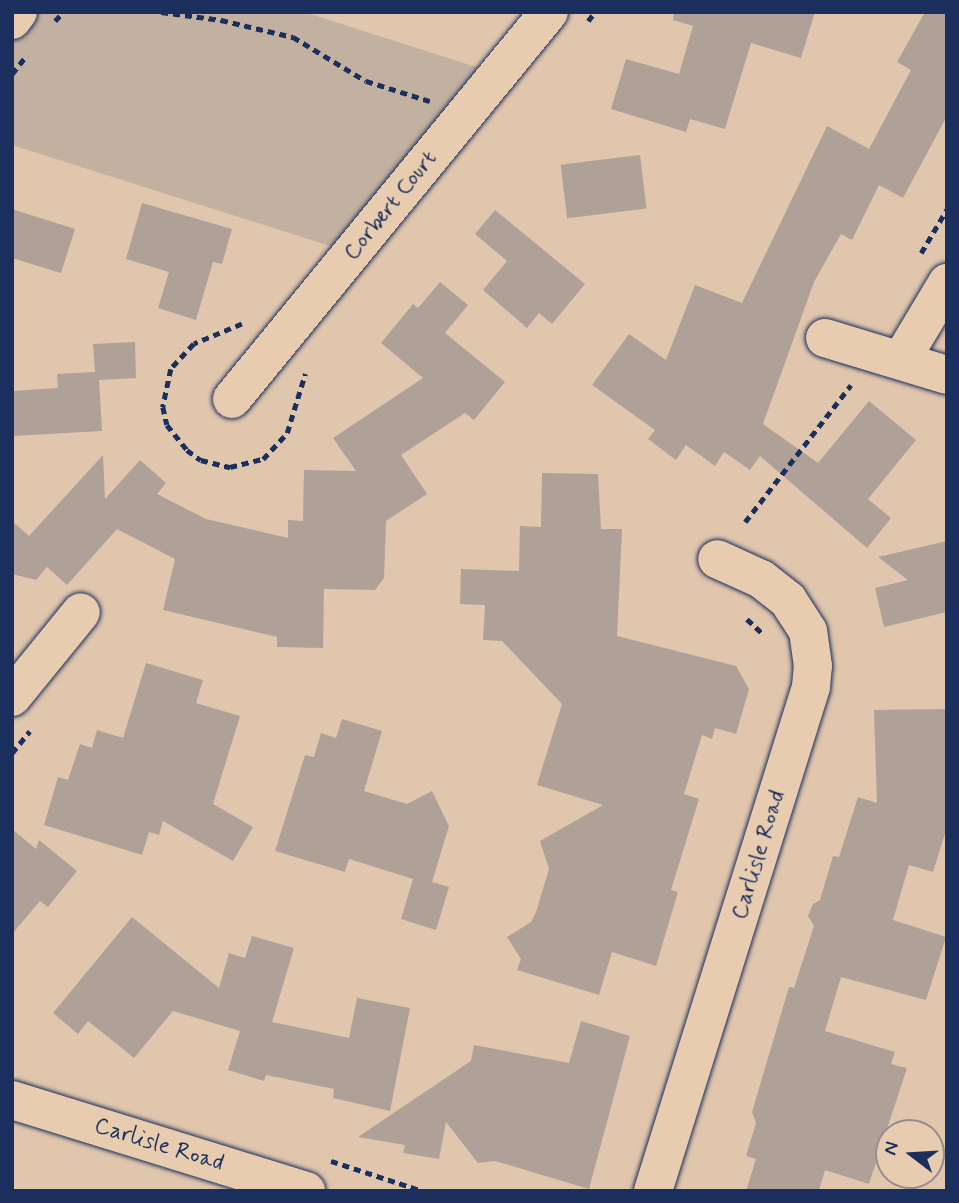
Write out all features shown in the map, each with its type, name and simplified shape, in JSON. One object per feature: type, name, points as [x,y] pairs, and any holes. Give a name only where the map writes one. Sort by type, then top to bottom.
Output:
[{"type":"street","points":[[12,20],[18,12]]},
{"type":"street","name":"Corbert Court","points":[[232,400],[549,12]]},
{"type":"street","points":[[901,360],[947,283]]},
{"type":"street","points":[[825,338],[947,375]]},
{"type":"street","name":"Carlisle Road","points":[[653,1191],[799,726],[813,666],[808,631],[788,600],[761,579],[717,559]]},
{"type":"street","points":[[12,697],[81,612]]},
{"type":"street","name":"Carlisle Road","points":[[12,1100],[306,1191]]},
{"type":"path","points":[[161,12],[221,20],[293,37],[366,81],[430,101]]},
{"type":"path","points":[[746,522],[854,381]]},
{"type":"shaded area","points":[[18,12],[304,12],[498,74],[352,253],[12,145],[12,20]]},
{"type":"building","points":[[674,12],[815,12],[801,58],[751,43],[725,129],[690,119],[686,132],[611,109],[626,59],[679,74],[693,26],[673,20]]},
{"type":"building","points":[[925,12],[947,12],[947,116],[903,198],[879,185],[852,240],[841,234],[814,282],[763,424],[818,463],[869,401],[916,440],[868,499],[891,518],[867,548],[760,456],[750,470],[724,452],[715,466],[686,445],[676,460],[648,439],[655,430],[592,385],[629,334],[666,360],[695,285],[742,303],[827,126],[869,149],[911,70],[897,62]]},
{"type":"building","points":[[640,155],[647,209],[567,218],[561,165]]},
{"type":"building","points":[[142,203],[232,229],[222,264],[213,262],[196,320],[158,308],[169,272],[126,259]]},
{"type":"building","points":[[12,209],[75,229],[61,273],[12,258]]},
{"type":"building","points":[[495,210],[585,284],[552,324],[539,313],[527,328],[483,290],[507,261],[475,234]]},
{"type":"building","points":[[440,282],[468,305],[445,333],[505,382],[474,420],[465,413],[401,455],[427,494],[386,521],[384,578],[375,590],[324,589],[323,648],[277,647],[277,637],[163,610],[175,559],[117,529],[67,585],[47,567],[36,580],[12,574],[12,521],[29,536],[103,455],[105,499],[140,460],[166,483],[157,494],[206,519],[288,538],[288,520],[303,521],[304,470],[356,471],[333,438],[423,378],[381,343],[413,304],[418,308]]},
{"type":"building","points":[[135,342],[136,378],[99,380],[102,431],[12,436],[12,391],[58,388],[57,374],[95,372],[93,344]]},
{"type":"building","points":[[542,473],[598,474],[601,529],[622,529],[617,636],[736,666],[749,689],[736,734],[715,728],[712,739],[702,735],[684,794],[699,799],[671,890],[678,892],[656,966],[612,952],[599,995],[517,970],[521,959],[507,937],[531,922],[536,912],[549,869],[540,841],[603,805],[537,785],[562,704],[502,641],[483,640],[485,605],[460,604],[461,569],[519,571],[520,526],[541,527]]},
{"type":"building","points":[[947,541],[947,612],[884,627],[875,588],[908,580],[878,557]]},
{"type":"building","points":[[146,663],[203,680],[196,703],[240,716],[213,804],[253,827],[233,861],[163,821],[159,835],[149,832],[142,855],[44,825],[58,777],[68,780],[80,744],[92,748],[97,730],[123,738]]},
{"type":"building","points":[[947,709],[947,827],[933,872],[909,865],[893,920],[946,937],[926,1000],[841,977],[825,1031],[895,1052],[891,1064],[907,1068],[890,1119],[875,1119],[875,1166],[869,1184],[825,1170],[819,1191],[746,1191],[756,1159],[746,1156],[756,1123],[752,1112],[789,987],[794,988],[814,926],[808,916],[813,904],[820,900],[833,856],[839,857],[858,797],[877,803],[874,710]]},
{"type":"building","points":[[342,719],[382,731],[364,791],[407,804],[432,791],[449,826],[432,882],[449,887],[436,930],[401,919],[413,879],[349,859],[345,872],[275,851],[305,755],[314,757],[321,733],[336,738]]},
{"type":"building","points":[[12,829],[36,849],[39,840],[77,871],[48,907],[40,901],[12,934]]},
{"type":"building","points":[[132,917],[219,988],[229,953],[245,958],[252,936],[294,948],[272,1022],[349,1038],[357,998],[410,1008],[390,1111],[333,1098],[334,1089],[266,1075],[264,1081],[228,1070],[240,1031],[173,1011],[134,1058],[88,1021],[78,1034],[53,1013]]},
{"type":"building","points":[[581,1021],[630,1036],[589,1189],[495,1161],[478,1163],[446,1122],[439,1159],[403,1153],[405,1145],[358,1137],[471,1061],[474,1045],[569,1063]]}]
